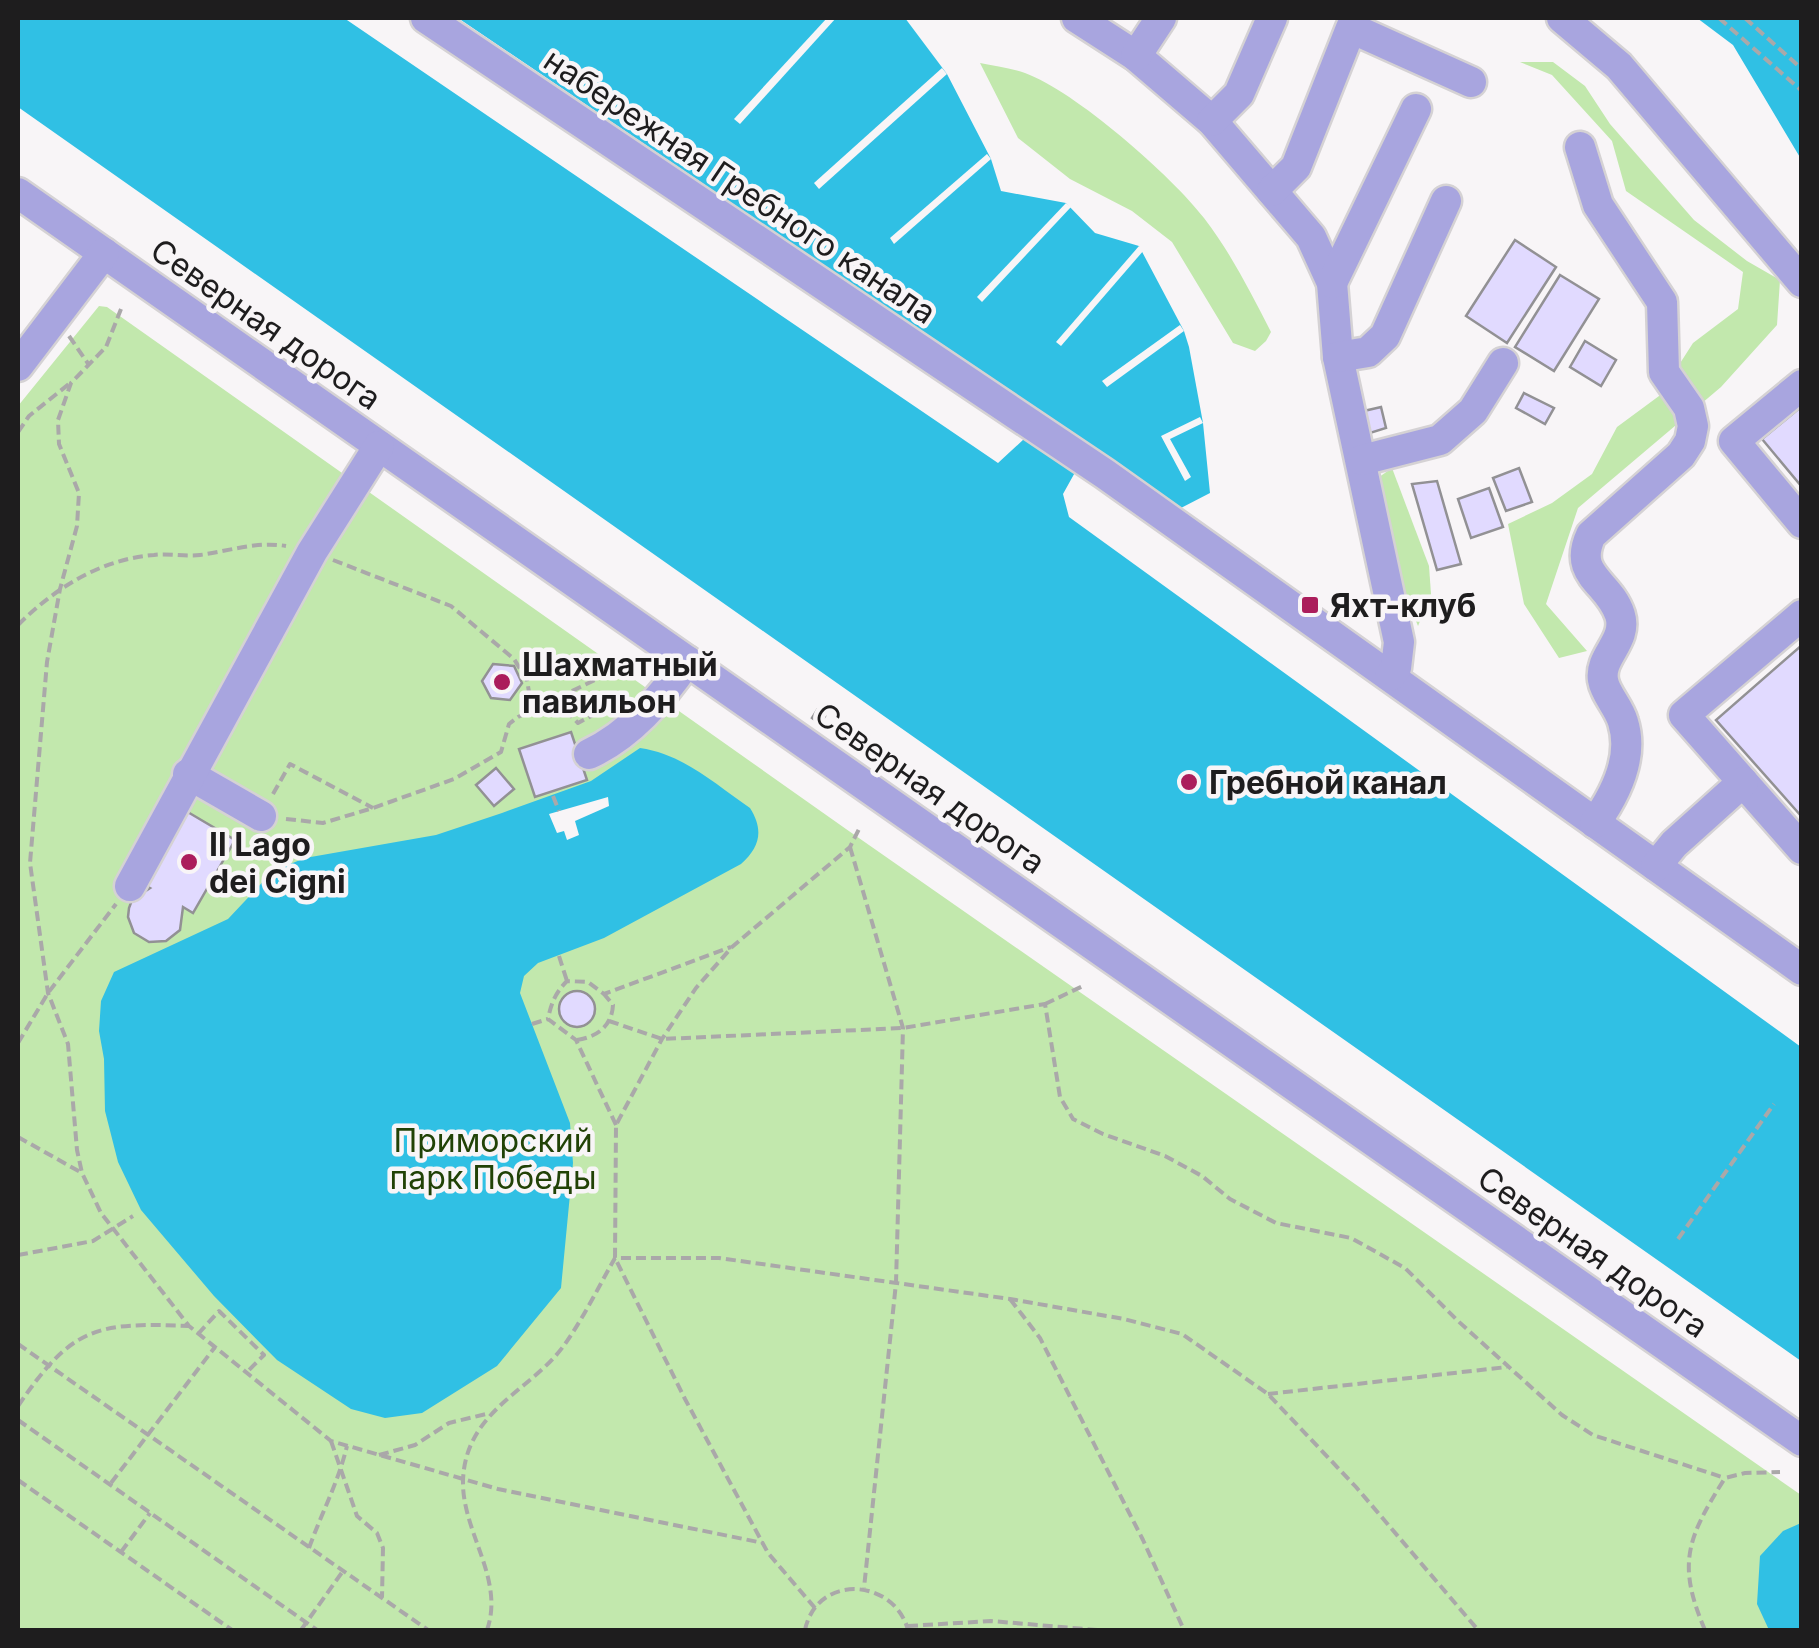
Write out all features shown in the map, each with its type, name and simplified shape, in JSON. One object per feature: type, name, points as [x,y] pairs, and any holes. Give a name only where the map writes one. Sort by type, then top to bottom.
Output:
[{"type":"street","name":"набережная Гребного канала","points":[[426,18],[1105,474],[1390,676]]},
{"type":"street","points":[[1077,18],[1136,56],[1212,121],[1311,237],[1332,283],[1338,357],[1399,642],[1396,668],[1390,676],[1802,970]]},
{"type":"street","points":[[1136,56],[1161,18]]},
{"type":"street","points":[[1212,121],[1239,94],[1272,18]]},
{"type":"street","points":[[1562,18],[1619,66],[1802,282]]},
{"type":"street","points":[[1272,191],[1296,167],[1351,28],[1470,82]]},
{"type":"street","points":[[1332,283],[1416,109]]},
{"type":"street","points":[[1580,147],[1598,205],[1662,302],[1664,372],[1689,408],[1693,426],[1690,441],[1680,455],[1590,535],[1584,550],[1585,566],[1613,601],[1621,618],[1621,636],[1604,666],[1603,681],[1624,722],[1626,746],[1615,791],[1596,822]]},
{"type":"street","name":"Северная дорога","points":[[18,193],[99,261],[374,454],[1802,1441]]},
{"type":"street","points":[[1338,357],[1368,352],[1385,336],[1446,202]]},
{"type":"street","name":"Северная дорога","points":[[18,216],[99,261]]},
{"type":"street","points":[[18,366],[99,261]]},
{"type":"street","points":[[1362,460],[1440,440],[1473,412],[1503,363]]},
{"type":"street","points":[[1802,386],[1734,441],[1802,523]]},
{"type":"street","points":[[130,886],[312,552],[374,454]]},
{"type":"street","points":[[1802,615],[1684,715],[1802,849]]},
{"type":"street","points":[[589,754],[616,742],[682,669]]},
{"type":"street","name":"Северная дорога","points":[[682,669],[1791,1468]]},
{"type":"street","points":[[188,774],[261,816]]},
{"type":"street","points":[[1656,866],[1674,844],[1743,782]]},
{"type":"path","points":[[1718,18],[1802,91]]},
{"type":"path","points":[[1745,18],[1802,69]]},
{"type":"path","points":[[18,432],[36,409],[71,383],[106,348],[121,310]]},
{"type":"path","points":[[67,332],[89,365]]},
{"type":"path","points":[[71,383],[58,420],[59,444],[79,493],[77,526],[60,590],[40,721],[30,863],[48,993],[68,1044],[77,1150],[82,1173],[101,1213],[189,1326],[331,1442],[463,1480],[763,1543]]},
{"type":"path","points":[[18,625],[60,590],[111,561],[156,554],[196,556],[241,547],[279,545],[312,552],[451,606],[514,659],[527,680],[532,710]]},
{"type":"path","points":[[373,808],[290,764],[261,816],[323,823],[373,808],[454,779],[501,752],[509,724],[626,664]]},
{"type":"path","points":[[555,700],[578,723],[606,711],[630,692]]},
{"type":"path","points":[[553,796],[559,810]]},
{"type":"path","points":[[616,1125],[662,1039],[696,988],[732,947],[850,847],[860,828]]},
{"type":"path","points":[[850,847],[904,1028],[896,1283],[864,1588]]},
{"type":"path","points":[[18,1043],[48,993],[130,886]]},
{"type":"path","points":[[604,994],[732,947]]},
{"type":"path","points":[[558,956],[567,981]]},
{"type":"path","points":[[567,981],[588,982],[613,1004],[609,1021],[599,1032],[576,1040]]},
{"type":"path","points":[[548,1019],[550,1004],[567,981]]},
{"type":"path","points":[[609,1021],[662,1039],[904,1028],[1044,1004],[1083,986]]},
{"type":"path","points":[[1044,1004],[1060,1097],[1073,1119],[1165,1156],[1276,1224],[1351,1238],[1406,1268],[1506,1367],[1562,1415],[1593,1435],[1725,1478],[1791,1468]]},
{"type":"path","points":[[532,1024],[548,1019]]},
{"type":"path","points":[[548,1019],[576,1040],[616,1125],[616,1258],[684,1399],[768,1553],[815,1608]]},
{"type":"path","points":[[1678,1240],[1774,1104]]},
{"type":"path","points":[[18,1137],[82,1173]]},
{"type":"path","points":[[18,1255],[94,1240],[134,1216]]},
{"type":"path","points":[[616,1258],[719,1258],[1010,1299],[1124,1319],[1182,1334],[1268,1394],[1356,1487],[1478,1630]]},
{"type":"path","points":[[487,1630],[488,1573],[467,1513],[463,1480],[471,1448],[490,1413],[564,1347],[616,1258]]},
{"type":"path","points":[[1010,1299],[1040,1338],[1143,1540],[1184,1630]]},
{"type":"path","points":[[198,1334],[219,1311],[264,1355],[246,1373]]},
{"type":"path","points":[[18,1406],[46,1364],[68,1344],[94,1331],[132,1324],[189,1326]]},
{"type":"path","points":[[18,1344],[428,1630]]},
{"type":"path","points":[[110,1484],[214,1347]]},
{"type":"path","points":[[1268,1394],[1506,1367]]},
{"type":"path","points":[[377,1456],[416,1445],[449,1423],[490,1413]]},
{"type":"path","points":[[18,1420],[318,1630]]},
{"type":"path","points":[[331,1442],[357,1516],[377,1533],[383,1548],[382,1598]]},
{"type":"path","points":[[309,1548],[349,1447]]},
{"type":"path","points":[[1705,1630],[1690,1579],[1688,1550],[1699,1520],[1725,1478]]},
{"type":"path","points":[[18,1480],[232,1630]]},
{"type":"path","points":[[120,1552],[150,1513]]},
{"type":"path","points":[[301,1630],[343,1571]]},
{"type":"path","points":[[805,1630],[815,1608],[837,1591],[864,1588],[892,1601],[908,1628],[991,1620],[1098,1630]]},
{"type":"green space","points":[[1520,62],[1553,62],[1585,86],[1610,124],[1694,220],[1747,261],[1780,280],[1777,325],[1721,387],[1578,508],[1546,604],[1587,651],[1559,658],[1524,604],[1508,524],[1552,503],[1592,474],[1617,427],[1659,396],[1693,343],[1738,309],[1743,272],[1626,191],[1612,141],[1552,75]]},
{"type":"green space","points":[[980,63],[1025,73],[1070,97],[1170,180],[1204,218],[1232,259],[1271,332],[1266,341],[1255,351],[1233,343],[1172,242],[1132,211],[1070,179],[1018,138]]},
{"type":"green space","name":"Приморский парк Победы","points":[[99,306],[107,307],[846,829],[1801,1495],[1801,1630],[18,1630],[18,406]]},
{"type":"green space","points":[[1392,468],[1429,566],[1431,594],[1418,626],[1404,591],[1375,480]]},
{"type":"water","name":"Гребной канал","points":[[18,18],[344,18],[998,463],[1024,439],[1042,413],[458,18],[905,18],[947,74],[991,159],[1001,191],[1066,203],[1095,233],[1139,246],[1184,331],[1203,423],[1210,493],[1179,509],[1078,467],[1063,494],[1069,517],[1801,1047],[1801,1361],[18,107]]},
{"type":"water","points":[[1697,18],[1801,18],[1801,159],[1733,45]]},
{"type":"water","points":[[640,748],[684,763],[750,808],[757,824],[756,845],[741,864],[604,938],[538,963],[524,976],[520,993],[570,1123],[573,1163],[561,1288],[497,1366],[422,1413],[385,1418],[351,1409],[277,1360],[214,1296],[141,1210],[118,1162],[105,1111],[99,1031],[101,1001],[114,972],[228,919],[273,871],[305,858],[436,835],[502,813],[591,781]]},
{"type":"water","points":[[1801,1523],[1801,1630],[1769,1630],[1757,1604],[1760,1556],[1783,1531]]},
{"type":"pier","points":[[827,18],[836,18],[740,124],[734,119]]},
{"type":"pier","points":[[942,68],[947,74],[819,189],[814,183]]},
{"type":"pier","points":[[987,154],[991,159],[894,244],[890,238]]},
{"type":"pier","points":[[1066,203],[1071,207],[982,302],[977,297]]},
{"type":"pier","points":[[1139,246],[1144,250],[1061,346],[1056,342]]},
{"type":"pier","points":[[1180,325],[1184,331],[1107,387],[1102,381]]},
{"type":"pier","points":[[1200,417],[1203,423],[1170,439],[1191,477],[1185,481],[1161,436]]},
{"type":"pier","points":[[608,797],[609,806],[575,821],[579,835],[567,840],[564,831],[557,833],[549,814]]},
{"type":"building","points":[[1515,240],[1556,267],[1507,343],[1466,316]]},
{"type":"building","points":[[1560,275],[1599,299],[1554,371],[1515,347]]},
{"type":"building","points":[[1585,341],[1616,360],[1601,386],[1570,367]]},
{"type":"building","points":[[1524,393],[1554,408],[1545,424],[1516,408]]},
{"type":"building","points":[[1802,406],[1802,487],[1762,439]]},
{"type":"building","points":[[1381,407],[1386,428],[1370,433],[1364,411]]},
{"type":"building","points":[[1519,468],[1532,502],[1506,511],[1493,478]]},
{"type":"building","points":[[1437,481],[1461,564],[1437,570],[1412,484]]},
{"type":"building","points":[[1489,488],[1503,527],[1471,538],[1458,499]]},
{"type":"building","points":[[1802,645],[1802,817],[1716,720]]},
{"type":"building","name":"Шахматный павильон","points":[[493,664],[514,666],[522,683],[510,700],[491,698],[482,681]]},
{"type":"building","points":[[817,710],[825,716],[820,724],[812,718]]},
{"type":"building","points":[[571,732],[587,780],[535,797],[519,749]]},
{"type":"building","points":[[496,768],[514,789],[494,806],[476,785]]},
{"type":"building","name":"Il Lago dei Cigni","points":[[186,811],[235,840],[193,913],[183,907],[180,930],[166,941],[149,942],[134,933],[129,908],[132,900],[150,888],[143,884]]},
{"type":"building","points":[[577,991],[590,996],[595,1009],[590,1022],[577,1027],[564,1022],[559,1009],[564,996]]},
{"type":"place","name":"Яхт-клуб","points":[[1310,605]]},
{"type":"place","name":"Шахматный павильон","points":[[502,682]]},
{"type":"place","name":"Гребной канал","points":[[1189,782]]},
{"type":"place","name":"Il Lago dei Cigni","points":[[189,862]]}]
